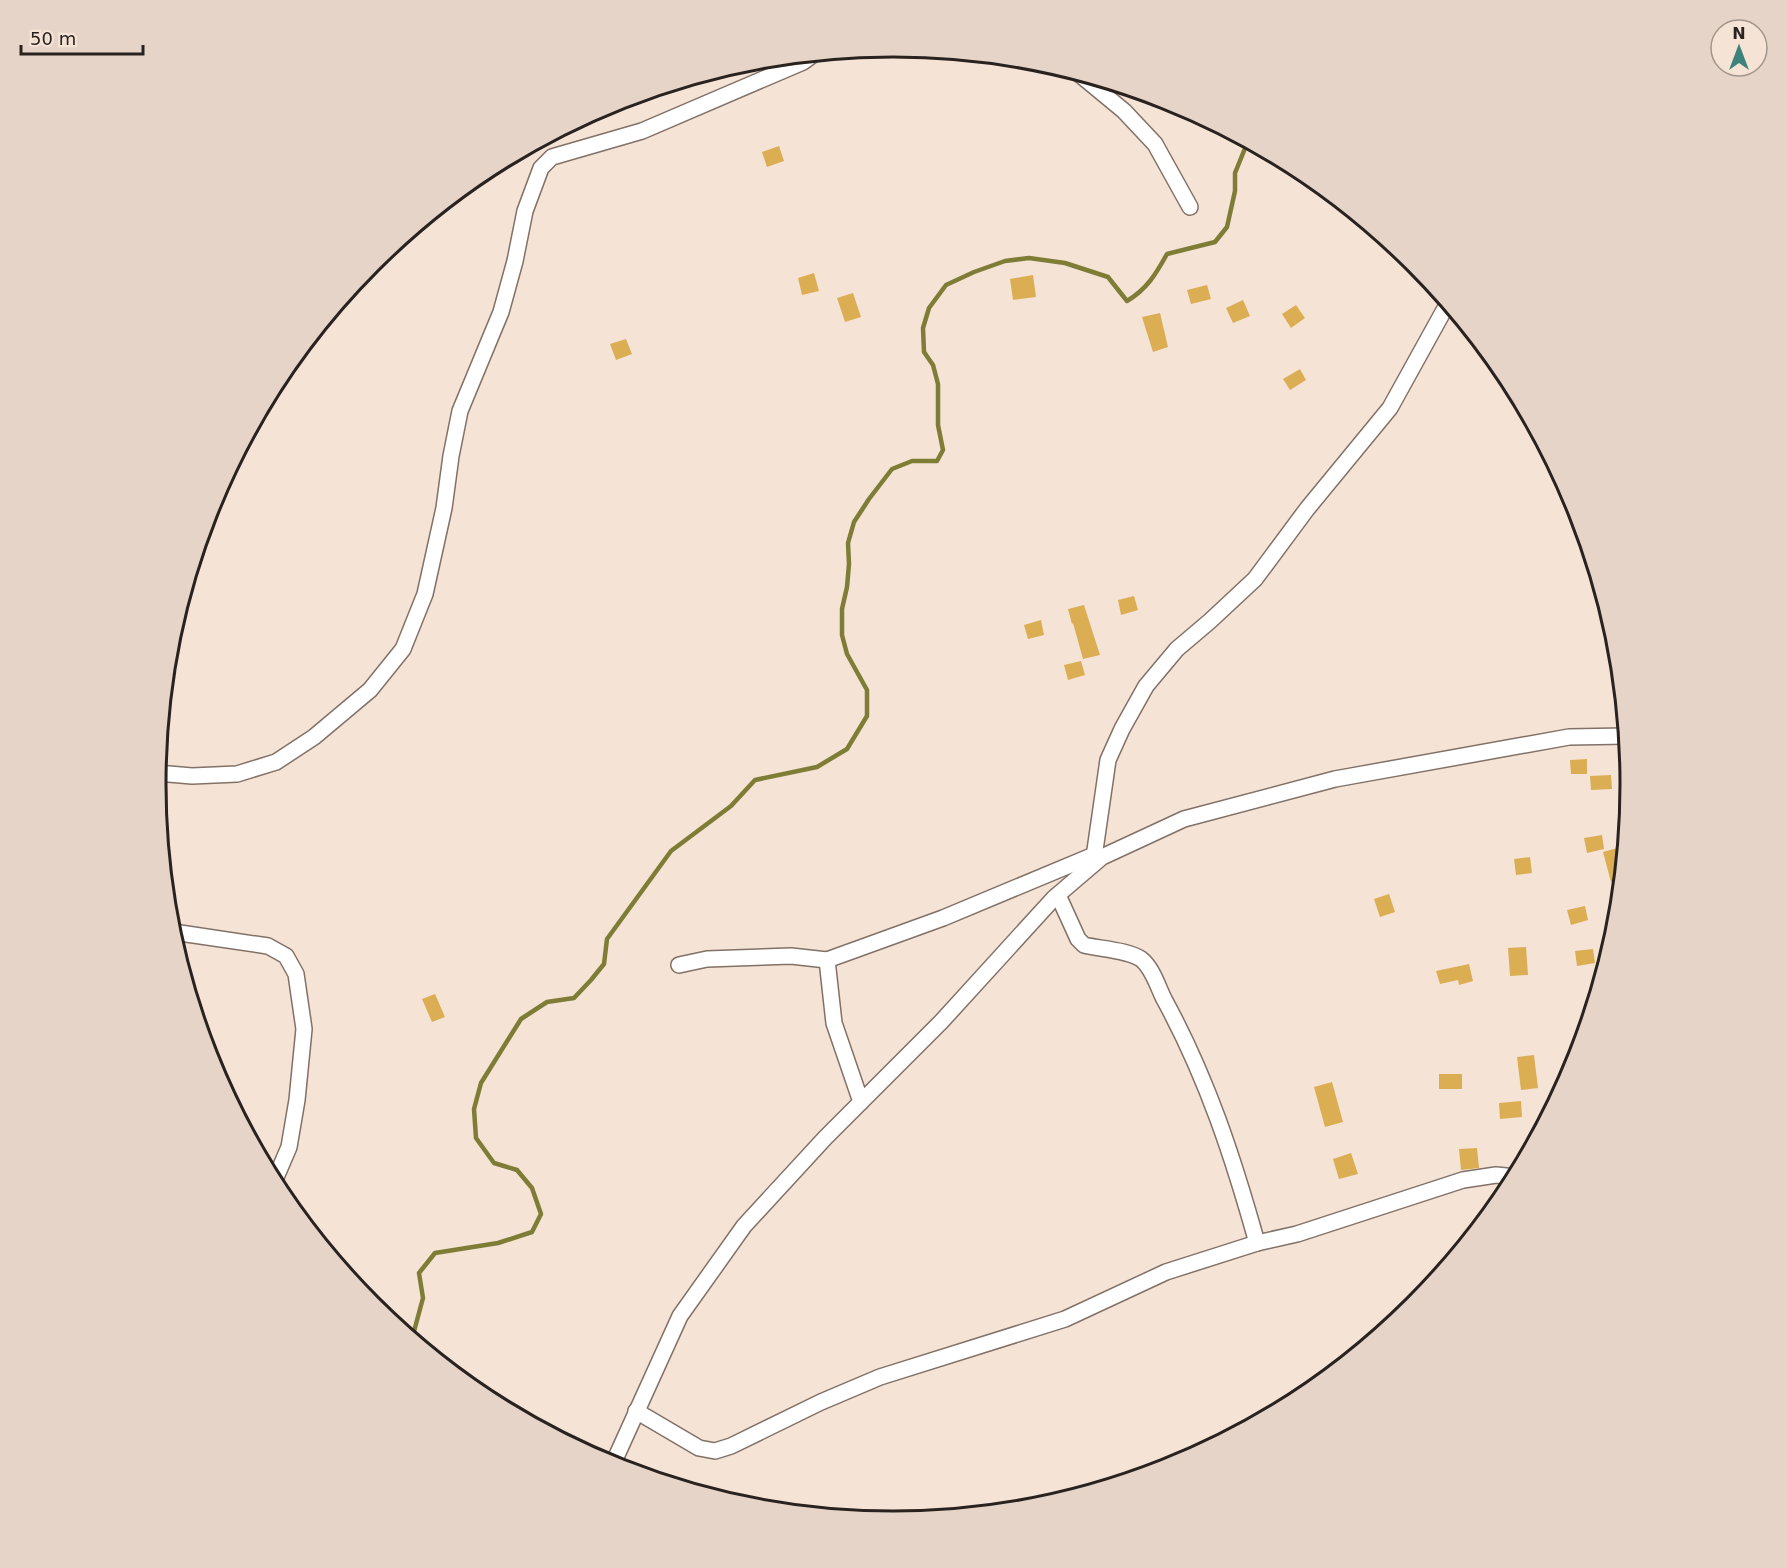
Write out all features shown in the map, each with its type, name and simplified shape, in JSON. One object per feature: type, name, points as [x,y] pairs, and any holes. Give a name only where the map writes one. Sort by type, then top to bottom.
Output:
[{"type":"street","points":[[166,774],[192,776],[237,774],[276,762],[314,737],[370,690],[403,649],[425,594],[444,508],[460,411],[501,312],[525,210],[541,168],[552,157],[642,131],[801,63]]},
{"type":"street","points":[[1093,85],[1124,111],[1155,144],[1190,207]]},
{"type":"street","points":[[616,1456],[680,1316],[744,1226],[825,1138],[941,1022],[1058,895],[1094,860],[1108,760],[1146,686],[1177,649],[1255,579],[1307,509],[1390,408],[1444,310]]},
{"type":"street","points":[[679,965],[707,959],[791,956],[827,960],[1102,857],[1184,819],[1335,779],[1569,737],[1619,736]]},
{"type":"street","points":[[1058,895],[1078,939],[1084,945],[1134,955],[1144,961],[1181,1030],[1218,1117],[1257,1243]]},
{"type":"street","points":[[182,933],[268,946],[286,956],[296,974],[304,1029],[297,1100],[289,1147],[279,1171]]},
{"type":"street","points":[[827,960],[834,1023],[861,1102]]},
{"type":"street","points":[[636,1411],[699,1448],[715,1451],[731,1446],[821,1402],[880,1377],[1065,1319],[1166,1272],[1257,1243],[1297,1234],[1463,1180],[1496,1175],[1506,1176]]},
{"type":"building","points":[[779,146],[784,161],[767,167],[762,152]]},
{"type":"building","points":[[814,273],[819,291],[802,295],[798,278]]},
{"type":"building","points":[[1033,275],[1036,297],[1013,300],[1010,279]]},
{"type":"building","points":[[1207,285],[1211,299],[1191,304],[1187,290]]},
{"type":"building","points":[[853,293],[861,317],[845,322],[837,298]]},
{"type":"building","points":[[1243,300],[1250,316],[1233,323],[1226,308]]},
{"type":"building","points":[[1296,305],[1305,318],[1291,328],[1282,314]]},
{"type":"building","points":[[1160,313],[1168,347],[1153,352],[1142,317]]},
{"type":"building","points":[[626,339],[632,354],[616,360],[610,344]]},
{"type":"building","points":[[1300,369],[1306,380],[1290,390],[1283,379]]},
{"type":"building","points":[[1134,596],[1138,610],[1121,615],[1118,600]]},
{"type":"building","points":[[1084,605],[1100,655],[1083,659],[1068,609]]},
{"type":"building","points":[[1041,620],[1044,635],[1028,639],[1024,625]]},
{"type":"building","points":[[1081,661],[1085,675],[1068,680],[1064,665]]},
{"type":"building","points":[[1587,759],[1587,774],[1571,774],[1570,760]]},
{"type":"building","points":[[1611,775],[1612,789],[1591,790],[1590,776]]},
{"type":"building","points":[[1602,835],[1604,849],[1587,853],[1584,838]]},
{"type":"building","points":[[1617,848],[1614,881],[1611,882],[1603,852]]},
{"type":"building","points":[[1530,857],[1532,873],[1516,875],[1514,859]]},
{"type":"building","points":[[1389,894],[1395,912],[1380,917],[1374,899]]},
{"type":"building","points":[[1585,906],[1588,920],[1571,925],[1567,910]]},
{"type":"building","points":[[1526,947],[1528,975],[1510,976],[1508,948]]},
{"type":"building","points":[[1593,949],[1595,963],[1577,966],[1575,951]]},
{"type":"building","points":[[1469,964],[1473,981],[1459,985],[1458,980],[1440,984],[1436,971]]},
{"type":"building","points":[[435,994],[445,1017],[432,1022],[422,999]]},
{"type":"building","points":[[1534,1055],[1538,1088],[1521,1090],[1517,1057]]},
{"type":"building","points":[[1439,1074],[1462,1074],[1462,1089],[1439,1089]]},
{"type":"building","points":[[1332,1082],[1343,1122],[1325,1127],[1314,1087]]},
{"type":"building","points":[[1521,1101],[1522,1117],[1500,1119],[1499,1103]]},
{"type":"building","points":[[1477,1148],[1479,1168],[1461,1170],[1459,1149]]},
{"type":"building","points":[[1351,1153],[1358,1174],[1339,1179],[1333,1159]]},
{"type":"waterway","points":[[414,1331],[423,1298],[419,1273],[435,1253],[498,1243],[532,1232],[541,1214],[532,1188],[517,1170],[494,1163],[476,1138],[474,1109],[481,1083],[521,1019],[547,1002],[574,998],[591,980],[604,964],[607,939],[671,851],[731,806],[755,780],[817,767],[847,749],[867,716],[867,690],[847,654],[842,635],[842,609],[849,564],[848,543],[854,522],[892,469],[912,461],[937,461],[943,450],[938,425],[938,384],[933,365],[924,352],[923,328],[929,308],[946,285],[1005,261],[1029,258],[1065,263],[1108,277],[1127,301],[1150,280],[1167,254],[1215,242],[1227,227],[1235,191],[1235,173],[1245,148]]}]
